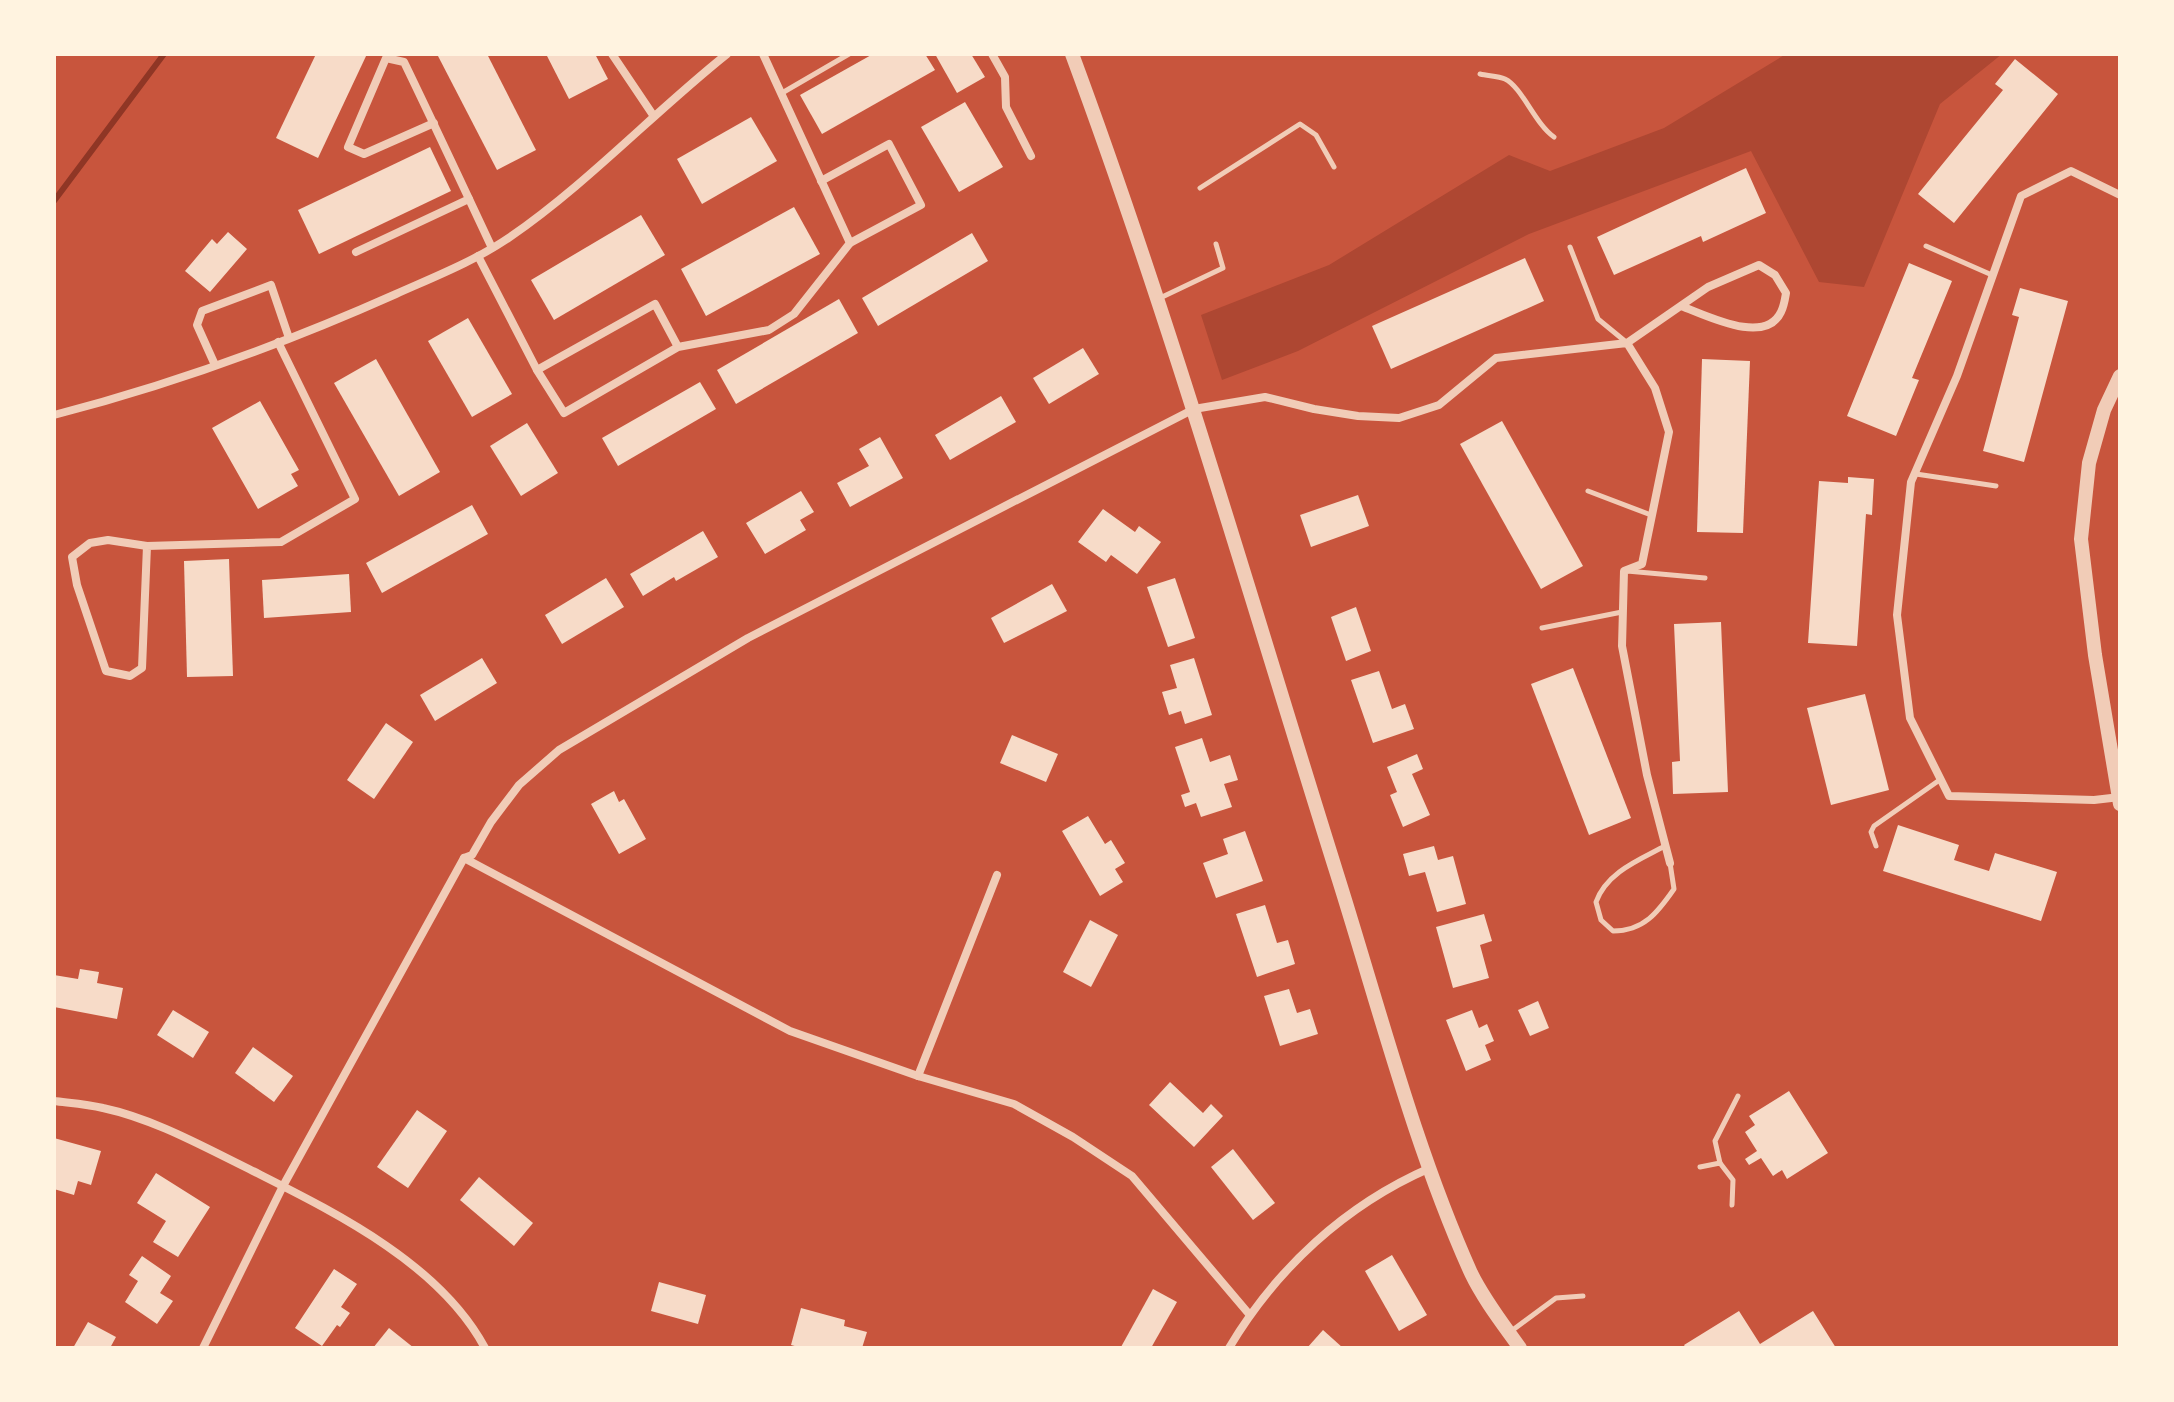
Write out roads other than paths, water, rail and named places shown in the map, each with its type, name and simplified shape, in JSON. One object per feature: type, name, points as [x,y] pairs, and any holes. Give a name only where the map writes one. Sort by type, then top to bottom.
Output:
[{"type":"street","points":[[612,54],[653,115]]},
{"type":"street","points":[[54,415],[109,401],[332,323],[478,256],[563,196],[727,54]]},
{"type":"street","points":[[763,54],[850,243]]},
{"type":"street","points":[[992,54],[1005,77],[1006,107],[1031,156]]},
{"type":"street","points":[[1072,54],[1124,194],[1194,409],[1430,1168],[1472,1274],[1520,1348]]},
{"type":"street","points":[[434,123],[364,154],[348,147],[386,58],[404,62],[434,123],[492,248]]},
{"type":"street","points":[[478,256],[537,370],[564,413],[678,347],[769,330],[794,314],[850,243],[921,205],[889,144],[821,181]]},
{"type":"street","points":[[2120,195],[2071,171],[2021,196],[1957,376],[1911,482],[1897,615],[1910,718],[1949,796],[2078,800],[2120,797]]},
{"type":"street","points":[[356,252],[469,199]]},
{"type":"street","points":[[203,1348],[283,1186],[464,858],[472,855],[491,822],[519,785],[559,750],[748,638],[1194,409],[1265,397],[1358,416],[1399,418],[1439,405],[1496,358],[1627,343],[1708,287],[1759,265],[1775,275],[1786,293],[1781,315],[1764,327],[1744,328],[1681,306]]},
{"type":"street","points":[[215,365],[197,325],[202,311],[271,285],[289,338]]},
{"type":"street","points":[[537,370],[655,304],[678,347]]},
{"type":"street","points":[[147,546],[142,668],[130,676],[106,671],[77,585],[72,557],[90,543],[108,540],[147,546],[281,542],[355,499],[278,342]]},
{"type":"street","points":[[1627,343],[1655,388],[1669,432],[1642,564],[1624,571],[1622,646],[1647,775],[1670,863]]},
{"type":"street","points":[[2120,376],[2104,410],[2089,463],[2081,539],[2095,655],[2120,804]]},
{"type":"street","points":[[464,858],[790,1031],[918,1076],[1014,1104],[1073,1137],[1132,1176],[1249,1314]]},
{"type":"street","points":[[918,1076],[997,875]]},
{"type":"street","points":[[54,1101],[103,1108],[182,1135],[361,1229],[422,1273],[456,1307],[484,1347],[495,1348]]},
{"type":"street","points":[[1229,1348],[1249,1314],[1311,1245],[1360,1205],[1430,1168]]},
{"type":"lane","points":[[781,93],[849,54]]},
{"type":"lane","points":[[1480,74],[1508,80],[1541,128],[1554,137]]},
{"type":"lane","points":[[1200,188],[1300,124],[1316,135],[1334,167]]},
{"type":"lane","points":[[1157,299],[1223,268],[1216,244]]},
{"type":"lane","points":[[1926,246],[1993,275]]},
{"type":"lane","points":[[1570,247],[1598,319],[1627,343]]},
{"type":"lane","points":[[1915,474],[1996,486]]},
{"type":"lane","points":[[1588,491],[1652,515]]},
{"type":"lane","points":[[1624,571],[1705,578]]},
{"type":"lane","points":[[1542,628],[1623,612]]},
{"type":"lane","points":[[1876,846],[1871,832],[1874,826],[1941,779]]},
{"type":"lane","points":[[1666,845],[1616,874],[1605,885],[1596,902],[1601,920],[1613,931],[1628,931],[1644,924],[1674,889],[1670,863]]},
{"type":"lane","points":[[1732,1205],[1733,1180],[1720,1163],[1715,1141],[1738,1096]]},
{"type":"lane","points":[[1700,1167],[1720,1163]]},
{"type":"lane","points":[[1509,1333],[1556,1298],[1583,1296]]},
{"type":"waterway","points":[[54,201],[164,54]]}]
